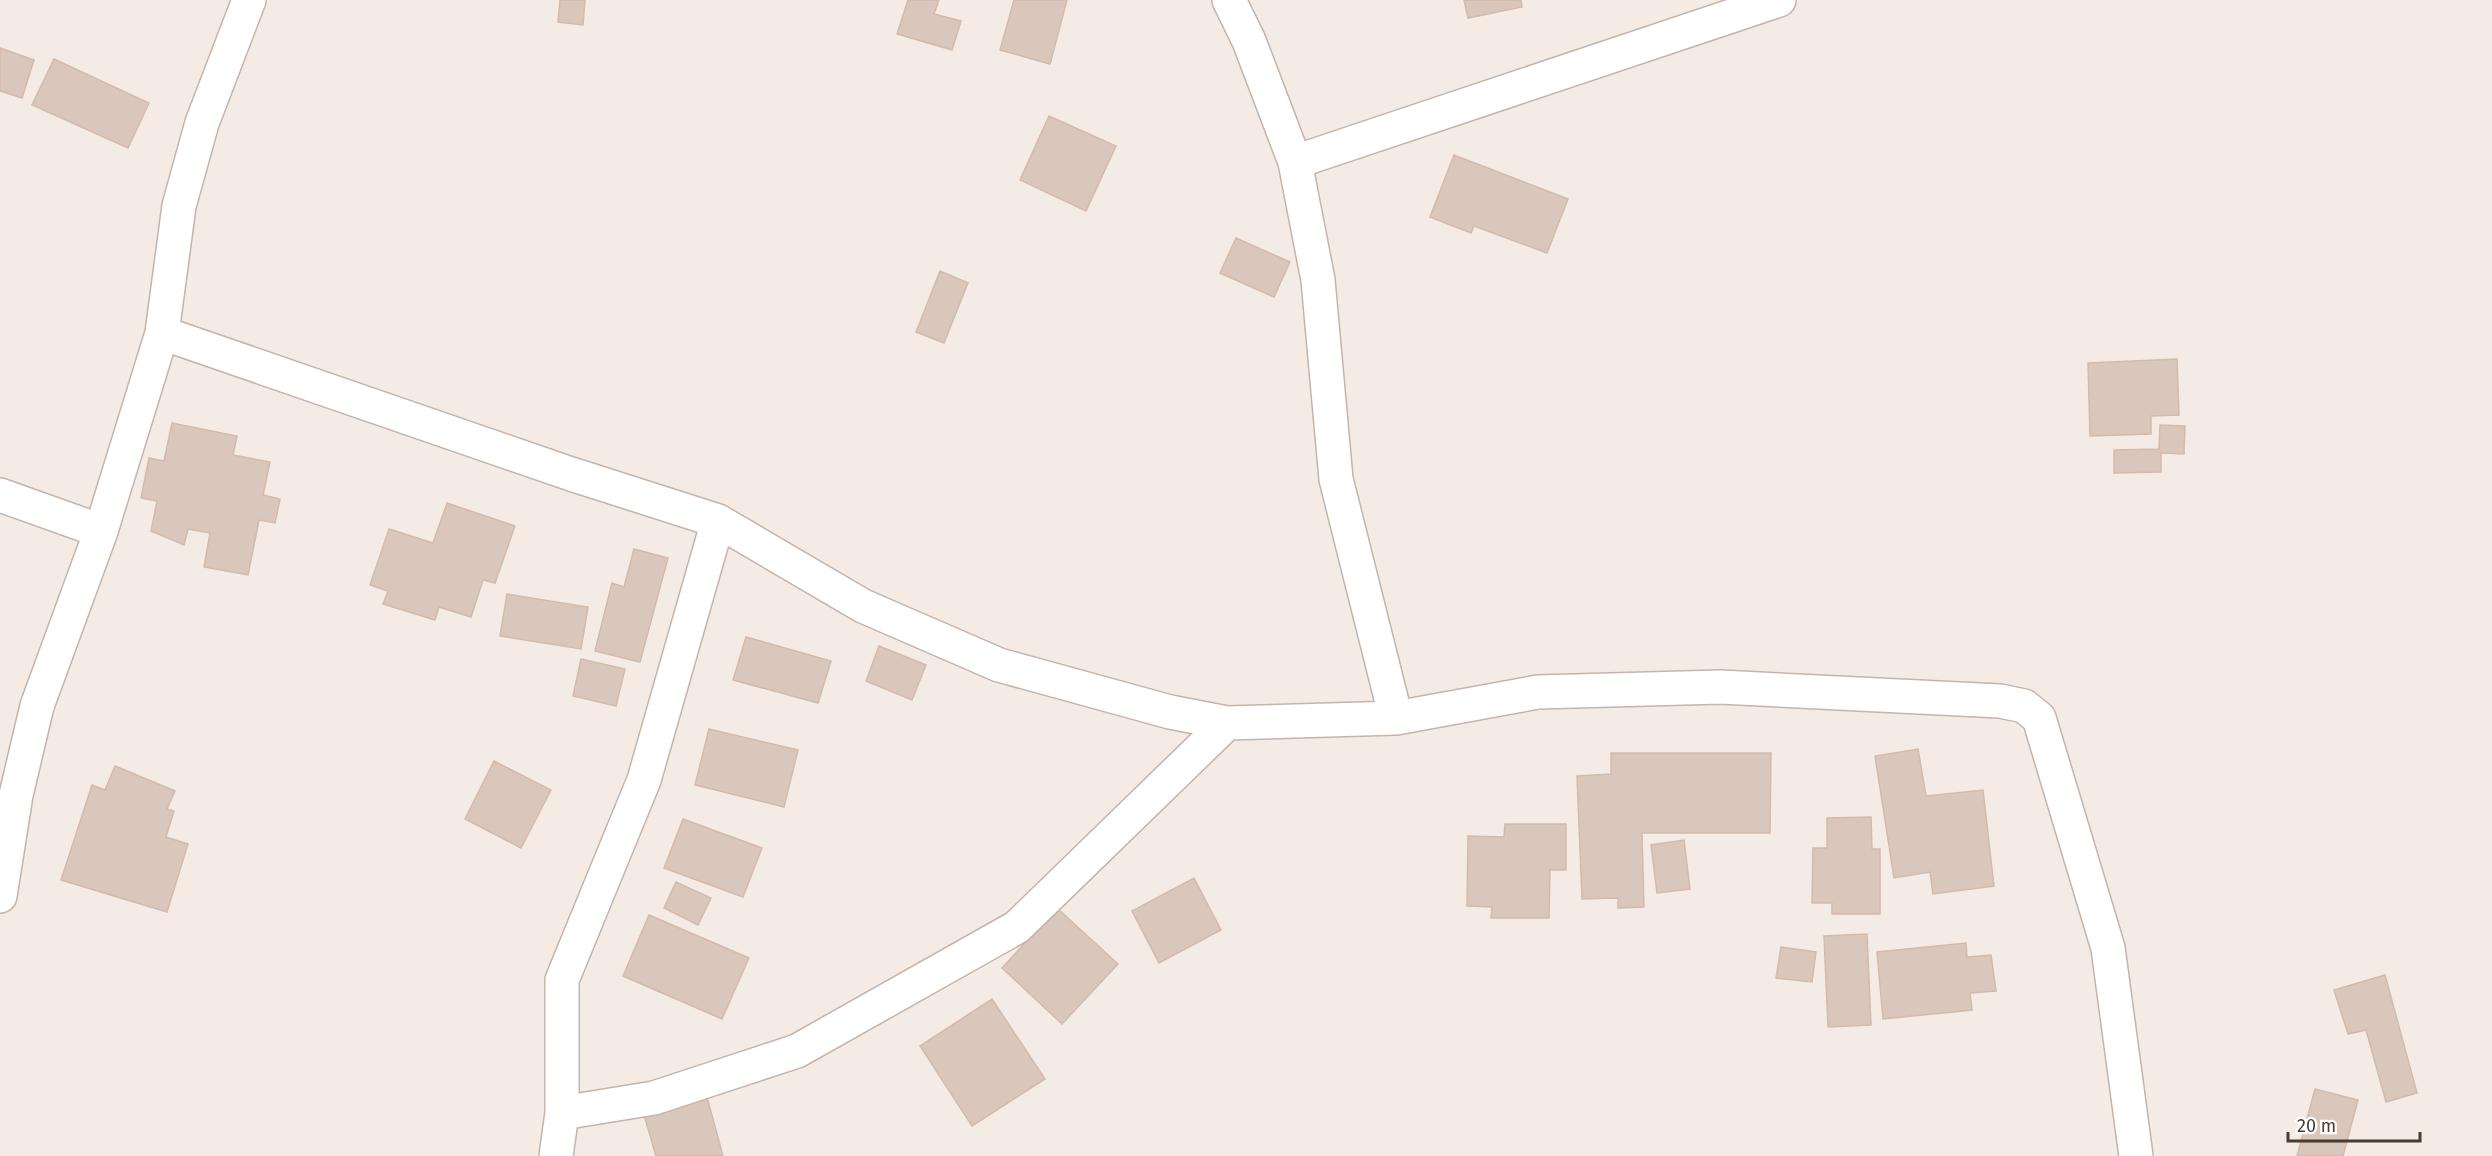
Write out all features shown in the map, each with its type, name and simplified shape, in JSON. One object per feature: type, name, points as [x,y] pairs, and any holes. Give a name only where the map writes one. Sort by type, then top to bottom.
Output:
[{"type":"street","points":[[0,896],[16,795],[37,706],[101,531],[162,333],[179,206],[202,123],[249,0]]},
{"type":"street","points":[[1229,0],[1249,41],[1294,162],[1318,280],[1336,478],[1396,718]]},
{"type":"street","points":[[1294,162],[1779,0]]},
{"type":"street","points":[[162,333],[571,474],[718,521],[863,606],[999,665],[1170,712],[1227,723],[1396,718],[1538,692],[1720,687],[2000,701],[2024,706],[2039,718],[2108,948],[2136,1156]]},
{"type":"street","points":[[0,495],[101,531]]},
{"type":"street","points":[[556,1156],[562,1113],[562,980],[644,780],[718,521]]},
{"type":"street","points":[[562,1113],[654,1098],[798,1051],[1017,927],[1227,723]]},
{"type":"building","points":[[560,0],[585,0],[583,25],[558,22]]},
{"type":"building","points":[[908,0],[939,0],[934,14],[961,21],[952,50],[897,34]]},
{"type":"building","points":[[1014,0],[1067,0],[1050,64],[1000,50]]},
{"type":"building","points":[[1464,0],[1521,0],[1522,7],[1468,18]]},
{"type":"building","points":[[0,48],[34,60],[22,98],[0,91]]},
{"type":"building","points":[[54,59],[149,103],[128,148],[32,105]]},
{"type":"building","points":[[1049,116],[1116,146],[1086,211],[1020,180]]},
{"type":"building","points":[[1454,155],[1568,199],[1547,253],[1474,226],[1471,233],[1430,217]]},
{"type":"building","points":[[1236,238],[1290,262],[1274,297],[1220,273]]},
{"type":"building","points":[[940,271],[968,283],[944,343],[916,332]]},
{"type":"building","points":[[2177,359],[2179,415],[2151,416],[2151,434],[2090,436],[2088,363]]},
{"type":"building","points":[[172,423],[237,436],[233,455],[270,462],[263,495],[280,499],[275,523],[259,520],[248,575],[204,567],[210,533],[188,529],[184,545],[151,531],[157,501],[141,498],[149,458],[164,461]]},
{"type":"building","points":[[2160,425],[2185,426],[2184,454],[2161,453],[2161,472],[2114,473],[2114,450],[2159,449]]},
{"type":"building","points":[[447,503],[515,526],[495,583],[483,580],[471,617],[439,607],[435,620],[383,604],[388,591],[370,585],[389,529],[433,543]]},
{"type":"building","points":[[634,549],[668,558],[640,662],[595,651],[612,583],[624,587]]},
{"type":"building","points":[[507,594],[588,607],[581,649],[500,636]]},
{"type":"building","points":[[746,637],[831,661],[818,703],[733,680]]},
{"type":"building","points":[[879,646],[926,665],[912,700],[866,681]]},
{"type":"building","points":[[581,659],[625,669],[616,706],[573,696]]},
{"type":"building","points":[[709,729],[798,750],[784,807],[695,785]]},
{"type":"building","points":[[1918,749],[1926,796],[1983,790],[1994,886],[1933,894],[1930,872],[1894,878],[1875,756]]},
{"type":"building","points":[[1611,753],[1771,753],[1770,833],[1642,833],[1644,907],[1618,908],[1618,898],[1582,899],[1577,776],[1611,774]]},
{"type":"building","points":[[494,761],[551,790],[521,848],[465,819]]},
{"type":"building","points":[[115,766],[175,791],[167,809],[174,811],[166,837],[188,844],[167,912],[61,880],[92,785],[105,790]]},
{"type":"building","points":[[1871,817],[1872,849],[1880,849],[1880,914],[1832,914],[1832,903],[1812,903],[1813,848],[1827,848],[1827,818]]},
{"type":"building","points":[[683,819],[762,848],[743,897],[664,868]]},
{"type":"building","points":[[1505,824],[1566,824],[1566,870],[1550,870],[1549,918],[1491,918],[1492,907],[1467,906],[1468,836],[1504,837]]},
{"type":"building","points":[[1684,840],[1690,889],[1657,893],[1651,845]]},
{"type":"building","points":[[1194,878],[1221,930],[1159,963],[1132,911]]},
{"type":"building","points":[[676,882],[711,898],[698,925],[664,908]]},
{"type":"building","points":[[1057,908],[1118,964],[1062,1024],[1002,968]]},
{"type":"building","points":[[649,915],[749,958],[722,1019],[623,976]]},
{"type":"building","points":[[1867,934],[1871,1025],[1828,1027],[1824,936]]},
{"type":"building","points":[[1966,943],[1967,957],[1991,955],[1996,991],[1970,993],[1972,1010],[1883,1019],[1877,952]]},
{"type":"building","points":[[1781,947],[1816,952],[1812,982],[1776,978]]},
{"type":"building","points":[[2385,975],[2417,1093],[2386,1102],[2366,1030],[2348,1034],[2334,990]]},
{"type":"building","points":[[992,999],[1045,1079],[972,1126],[920,1046]]},
{"type":"building","points":[[2315,1089],[2358,1100],[2343,1156],[2297,1156]]},
{"type":"building","points":[[707,1097],[723,1156],[656,1156],[644,1115]]}]
